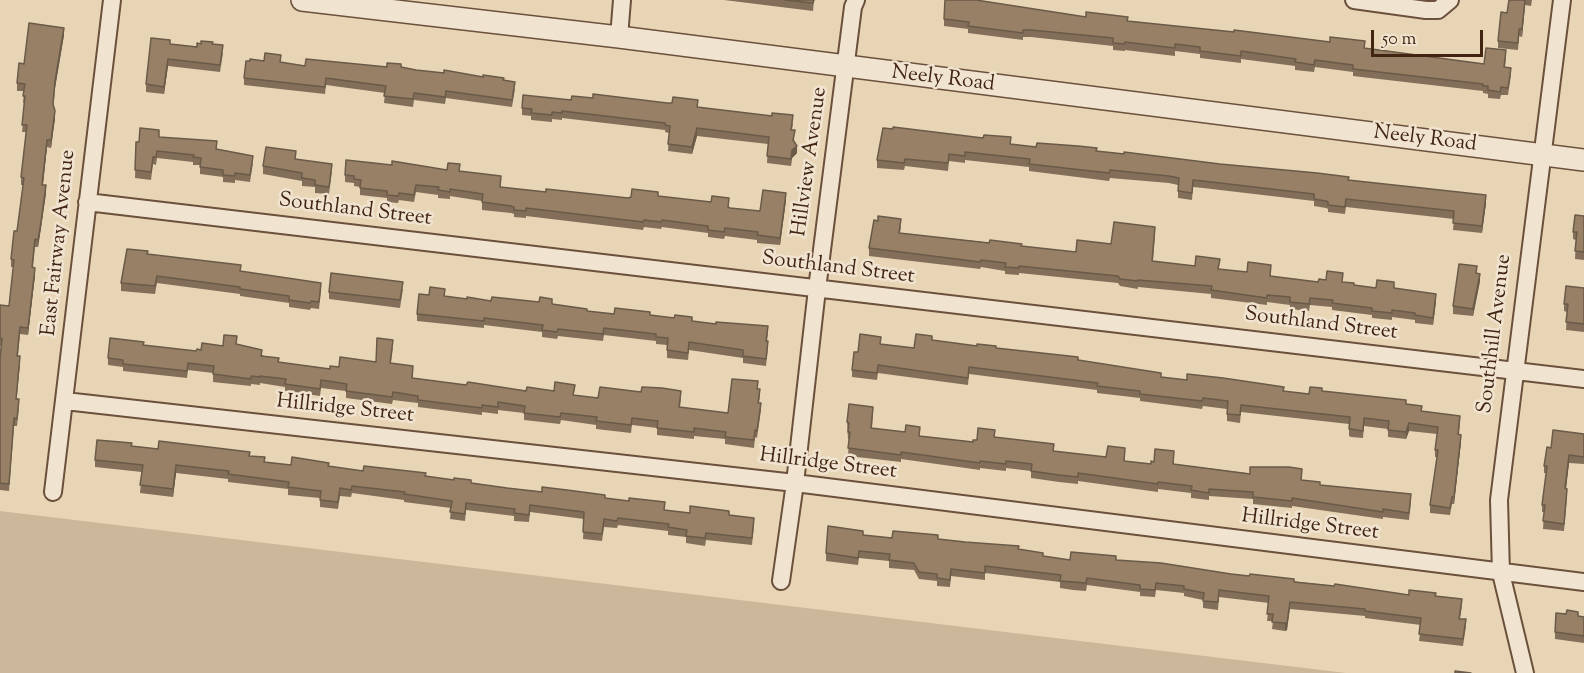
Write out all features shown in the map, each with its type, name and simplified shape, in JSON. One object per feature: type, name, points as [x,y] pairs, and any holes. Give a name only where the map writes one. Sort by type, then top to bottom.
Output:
[{"type":"street","name":"East Fairway Avenue","points":[[53,492],[111,0]]},
{"type":"street","name":"Neely Road","points":[[302,0],[1584,160]]},
{"type":"street","points":[[619,38],[622,0]]},
{"type":"street","name":"Hillview Avenue","points":[[781,581],[853,7],[856,0]]},
{"type":"street","points":[[1354,0],[1426,10],[1438,10],[1450,0]]},
{"type":"street","name":"Southhill Avenue","points":[[1525,673],[1501,573],[1499,500],[1562,0]]},
{"type":"street","name":"Southland Street","points":[[87,202],[1584,379]]},
{"type":"street","name":"Hillridge Street","points":[[65,401],[795,483],[1584,582]]},
{"type":"shaded area","points":[[0,511],[1346,673],[0,673]]},
{"type":"building","points":[[785,0],[814,0],[813,3]]},
{"type":"building","points":[[945,0],[976,0],[1086,17],[1086,12],[1128,17],[1127,21],[1234,32],[1234,30],[1330,42],[1330,37],[1365,41],[1364,48],[1484,64],[1486,48],[1506,50],[1504,67],[1511,68],[1508,88],[1501,87],[1500,92],[1488,90],[1488,86],[1483,86],[1483,84],[1353,69],[1353,65],[1315,60],[1314,65],[1295,62],[1296,59],[1241,51],[1241,56],[1200,51],[1200,47],[1175,44],[1175,48],[1125,42],[1125,44],[1113,43],[1113,38],[1031,30],[1023,30],[1023,33],[968,26],[969,22],[944,19]]},
{"type":"building","points":[[1509,0],[1525,0],[1518,43],[1498,41],[1501,12],[1507,13]]},
{"type":"building","points":[[29,23],[64,28],[55,81],[53,104],[55,111],[51,140],[47,140],[42,185],[46,185],[41,222],[38,240],[35,239],[32,267],[35,268],[28,328],[20,327],[16,399],[19,399],[17,419],[14,418],[9,484],[0,483],[2,339],[0,338],[0,305],[9,306],[14,260],[11,259],[14,231],[17,231],[24,178],[21,177],[27,125],[22,125],[25,84],[17,83],[19,63],[24,64]]},
{"type":"building","points":[[151,38],[170,40],[170,44],[197,47],[197,43],[201,44],[201,41],[223,45],[220,65],[168,59],[164,87],[146,84]]},
{"type":"building","points":[[265,53],[281,55],[280,62],[305,66],[306,59],[387,67],[387,63],[401,64],[401,67],[416,70],[444,73],[444,70],[504,78],[503,80],[515,82],[512,100],[446,91],[445,97],[414,93],[413,99],[384,96],[386,86],[326,78],[325,87],[244,78],[246,61],[250,59],[264,61]]},
{"type":"building","points":[[593,94],[667,103],[672,103],[673,97],[698,100],[697,107],[772,116],[772,113],[793,115],[791,130],[795,130],[793,140],[797,146],[792,150],[791,159],[767,156],[769,137],[697,128],[692,147],[668,144],[670,126],[665,123],[562,111],[562,113],[552,112],[552,115],[531,113],[532,109],[522,108],[523,95],[571,100],[572,96],[593,98]]},
{"type":"building","points":[[893,127],[983,138],[984,135],[1011,137],[1010,144],[1036,147],[1037,143],[1097,148],[1096,151],[1317,173],[1349,177],[1348,180],[1486,195],[1482,226],[1453,223],[1454,211],[1346,199],[1345,207],[1328,205],[1326,201],[1314,199],[1314,194],[1193,180],[1192,193],[1178,191],[1179,178],[1029,164],[1030,159],[965,152],[965,156],[949,154],[948,163],[905,159],[904,163],[877,160],[883,128],[893,129]]},
{"type":"building","points":[[140,128],[159,130],[159,137],[217,141],[216,149],[253,156],[250,175],[235,173],[235,176],[223,175],[223,170],[200,167],[201,158],[193,157],[194,155],[157,151],[156,157],[153,157],[151,172],[135,170],[136,142],[139,142]]},
{"type":"building","points":[[266,147],[296,151],[295,159],[332,164],[329,187],[315,185],[315,180],[302,178],[302,173],[263,166]]},
{"type":"building","points":[[346,160],[392,165],[392,161],[447,170],[448,163],[460,164],[459,171],[501,176],[500,187],[546,192],[546,189],[628,198],[631,197],[632,189],[658,192],[658,196],[711,202],[712,196],[729,198],[728,207],[730,208],[760,211],[763,190],[786,193],[780,238],[757,235],[758,232],[725,228],[724,232],[708,230],[708,226],[662,220],[661,222],[644,220],[643,222],[526,208],[526,211],[514,210],[511,206],[482,202],[483,194],[450,189],[450,192],[438,190],[439,187],[416,185],[414,195],[399,193],[398,196],[387,195],[387,191],[360,188],[361,180],[345,175]]},
{"type":"building","points":[[1575,215],[1584,216],[1584,252],[1575,251],[1577,232],[1573,232]]},
{"type":"building","points":[[878,216],[901,219],[899,233],[989,243],[990,240],[1076,252],[1077,240],[1111,244],[1114,222],[1155,227],[1152,261],[1195,266],[1196,256],[1220,259],[1218,269],[1247,272],[1248,262],[1271,265],[1270,276],[1318,282],[1319,279],[1326,280],[1327,271],[1343,273],[1342,282],[1354,283],[1354,285],[1376,288],[1377,280],[1394,282],[1394,288],[1436,294],[1433,318],[1392,310],[1392,313],[1372,311],[1372,308],[1332,303],[1333,300],[1310,298],[1309,304],[1290,302],[1290,297],[1267,295],[1267,298],[1211,290],[1212,286],[1138,281],[1120,279],[1118,276],[1019,266],[1019,268],[1005,267],[1006,263],[981,260],[980,262],[869,248],[874,220],[878,221]]},
{"type":"building","points":[[127,249],[148,251],[147,254],[241,265],[240,271],[321,283],[319,302],[289,300],[289,296],[240,289],[240,287],[157,276],[155,286],[121,283]]},
{"type":"building","points":[[1459,264],[1477,266],[1476,273],[1480,274],[1473,309],[1453,306]]},
{"type":"building","points":[[331,273],[403,282],[400,300],[329,292]]},
{"type":"building","points":[[1566,286],[1584,288],[1584,324],[1566,322],[1568,304],[1564,304]]},
{"type":"building","points":[[430,287],[445,289],[444,296],[467,299],[467,297],[491,301],[492,297],[539,302],[540,297],[552,299],[552,304],[587,309],[587,311],[614,314],[615,308],[650,312],[650,315],[674,318],[675,315],[692,317],[692,321],[716,324],[716,322],[768,326],[766,359],[743,356],[743,350],[689,342],[688,353],[667,350],[668,338],[656,337],[656,334],[604,328],[603,334],[558,329],[557,332],[542,330],[543,325],[484,318],[484,321],[417,314],[419,294],[429,295]]},
{"type":"building","points":[[860,334],[881,337],[880,344],[914,348],[916,334],[932,336],[932,340],[1078,357],[1078,360],[1161,373],[1161,377],[1187,380],[1187,374],[1284,387],[1283,391],[1309,394],[1310,387],[1322,388],[1322,391],[1406,400],[1406,404],[1422,406],[1421,411],[1460,416],[1458,434],[1461,435],[1454,497],[1452,497],[1450,508],[1430,505],[1438,450],[1435,450],[1438,427],[1409,423],[1406,432],[1388,430],[1389,421],[1364,418],[1363,431],[1349,429],[1350,417],[1241,405],[1240,415],[1227,414],[1228,401],[1203,398],[1202,401],[1140,394],[1140,391],[1097,386],[1098,383],[969,367],[968,378],[878,365],[877,373],[852,370],[854,352],[858,352]]},
{"type":"building","points":[[224,335],[237,336],[236,344],[262,350],[261,356],[279,358],[278,362],[330,369],[330,366],[339,367],[340,357],[376,362],[377,338],[393,340],[390,363],[413,366],[412,378],[466,385],[468,382],[526,391],[527,387],[554,391],[555,382],[575,385],[573,395],[598,398],[600,387],[641,392],[642,387],[662,388],[681,391],[679,407],[728,413],[732,379],[758,381],[757,389],[760,389],[758,403],[761,403],[757,431],[755,430],[754,440],[725,437],[726,432],[694,428],[694,432],[657,428],[658,421],[632,418],[631,425],[596,421],[597,417],[561,413],[560,417],[524,413],[525,406],[498,402],[498,407],[482,405],[482,408],[418,400],[418,396],[393,392],[392,397],[346,391],[347,384],[321,380],[320,389],[285,384],[286,379],[251,376],[251,379],[213,374],[214,366],[188,363],[187,371],[123,364],[123,360],[108,358],[110,338],[144,342],[143,345],[196,351],[201,350],[202,343],[223,346]]},
{"type":"building","points":[[849,404],[873,407],[871,428],[905,432],[906,425],[920,427],[919,436],[973,442],[977,440],[978,428],[995,430],[994,437],[1054,444],[1053,451],[1106,457],[1108,446],[1125,448],[1124,461],[1151,464],[1151,461],[1154,462],[1155,449],[1174,451],[1173,464],[1250,474],[1250,467],[1302,469],[1301,480],[1320,482],[1320,485],[1411,494],[1409,513],[1383,509],[1383,512],[1292,498],[1292,501],[1253,497],[1253,492],[1209,489],[1209,493],[1191,490],[1192,486],[1158,482],[1158,484],[1078,473],[1078,477],[1059,475],[1031,471],[1032,464],[1006,461],[1006,464],[980,461],[980,463],[901,452],[901,455],[848,448]]},
{"type":"building","points":[[1553,430],[1584,434],[1584,457],[1569,455],[1564,524],[1543,521],[1545,505],[1542,505],[1547,466],[1544,466],[1547,447],[1551,448]]},
{"type":"building","points":[[97,440],[132,443],[131,446],[158,449],[159,441],[250,452],[249,456],[265,457],[264,462],[291,465],[292,457],[329,463],[328,466],[363,471],[364,466],[426,473],[425,476],[471,480],[471,483],[507,488],[542,492],[542,487],[605,495],[605,498],[629,501],[629,498],[665,502],[664,510],[690,513],[690,506],[729,511],[729,515],[754,518],[752,538],[706,533],[705,538],[686,536],[687,530],[668,527],[669,524],[618,518],[617,521],[604,519],[602,534],[583,532],[584,512],[530,505],[529,515],[514,513],[515,509],[466,503],[465,514],[450,512],[452,501],[404,494],[405,492],[352,486],[351,490],[340,488],[338,502],[320,500],[321,491],[288,487],[289,482],[228,474],[229,471],[176,465],[173,489],[140,485],[143,465],[95,460]]},
{"type":"building","points":[[828,526],[863,531],[863,535],[892,538],[893,531],[938,535],[938,539],[1019,546],[1018,549],[1043,553],[1043,556],[1070,560],[1071,552],[1116,556],[1116,560],[1294,579],[1294,582],[1334,586],[1335,584],[1409,595],[1409,590],[1436,593],[1435,596],[1462,599],[1459,619],[1466,619],[1463,639],[1419,634],[1421,618],[1365,611],[1365,609],[1290,602],[1287,623],[1272,622],[1273,614],[1267,614],[1269,596],[1219,590],[1218,602],[1203,601],[1204,593],[1184,589],[1184,586],[1156,583],[1155,590],[1140,589],[1140,585],[1087,578],[1086,583],[1060,581],[1061,575],[985,566],[985,573],[951,569],[950,580],[937,578],[937,574],[919,572],[914,563],[889,560],[890,554],[859,551],[858,558],[826,553]]},
{"type":"building","points":[[1567,610],[1578,612],[1578,616],[1584,617],[1584,636],[1555,632],[1556,613],[1566,614]]}]
